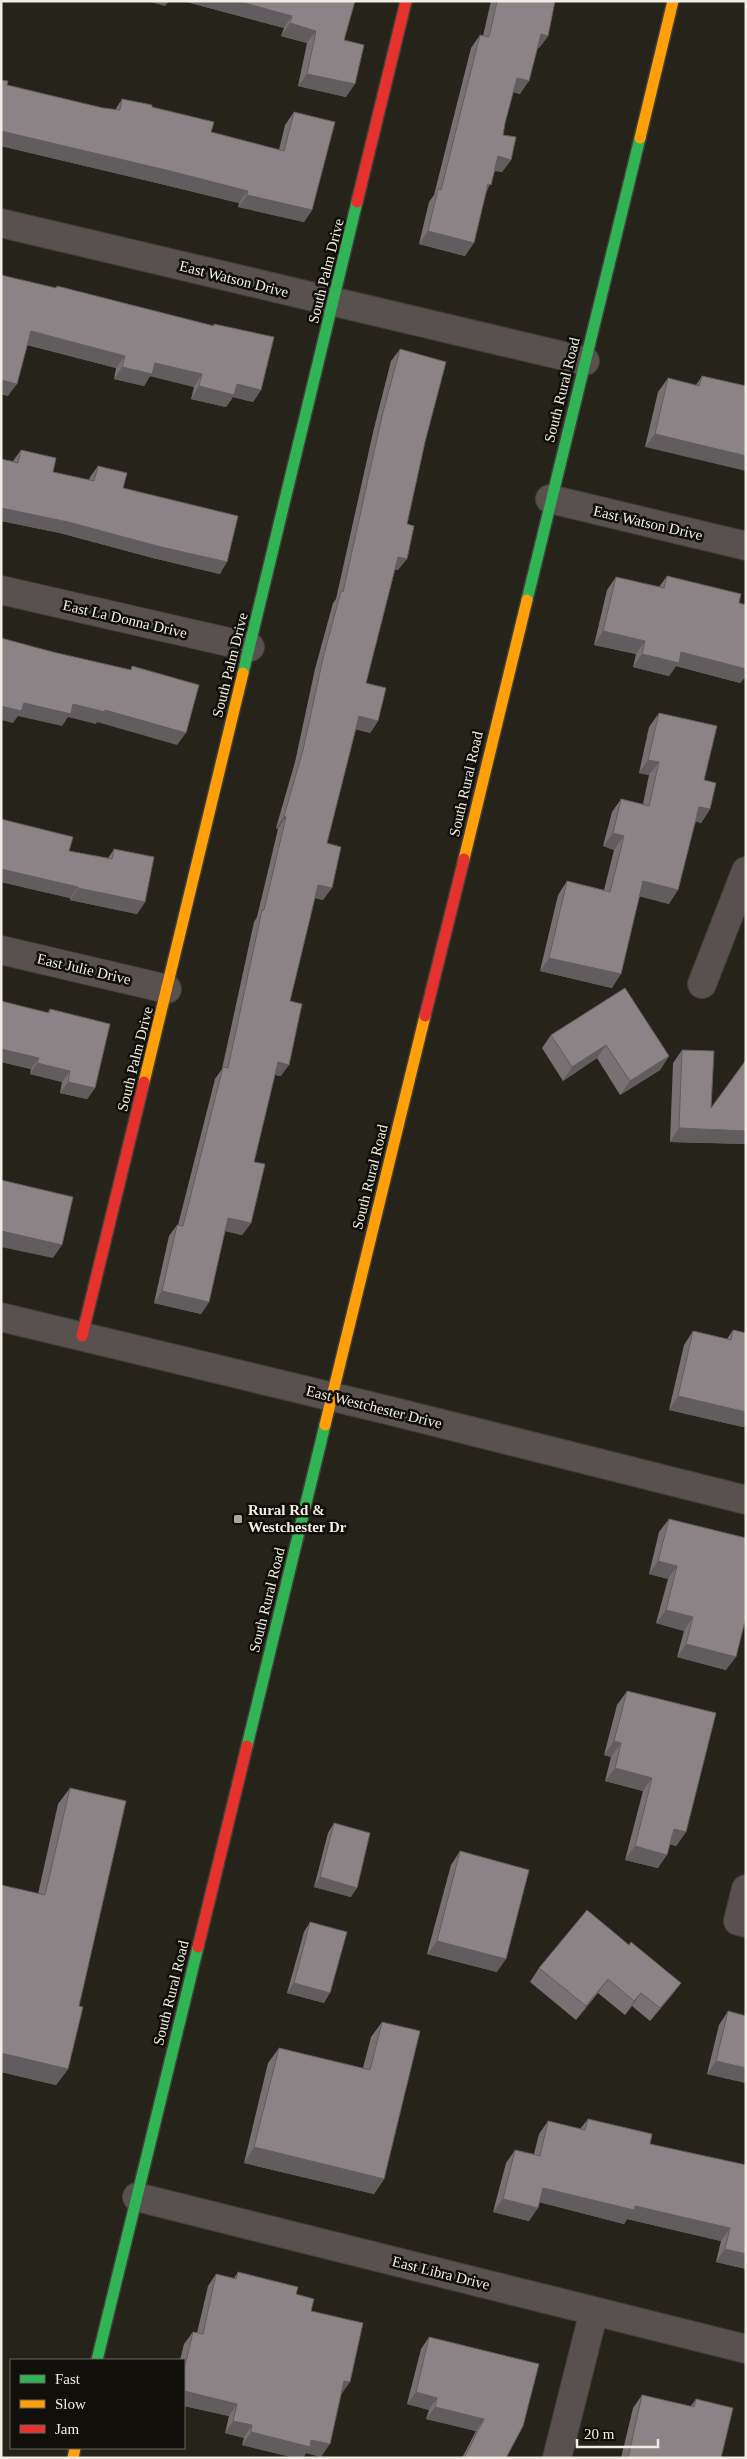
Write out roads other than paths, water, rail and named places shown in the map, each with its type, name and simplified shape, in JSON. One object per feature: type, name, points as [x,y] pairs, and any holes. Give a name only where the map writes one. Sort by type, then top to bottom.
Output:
[{"type":"main road","name":"South Palm Drive","points":[[82,1336],[406,1]]},
{"type":"main road","name":"South Rural Road","points":[[97,2359],[673,1]]},
{"type":"street","name":"East Watson Drive","points":[[1,223],[333,303],[585,361]]},
{"type":"street","name":"East Watson Drive","points":[[550,499],[746,546]]},
{"type":"street","name":"East La Donna Drive","points":[[1,590],[250,648]]},
{"type":"street","points":[[702,984],[746,871]]},
{"type":"street","name":"East Julie Drive","points":[[1,950],[167,989]]},
{"type":"street","name":"East Westchester Drive","points":[[1,1317],[746,1500]]},
{"type":"street","points":[[746,1889],[738,1921],[746,1923]]},
{"type":"street","name":"East Libra Drive","points":[[137,2197],[746,2349]]},
{"type":"street","points":[[557,2458],[594,2311]]},
{"type":"place","name":"Rural Rd & Westchester Dr","points":[[238,1519]]}]
